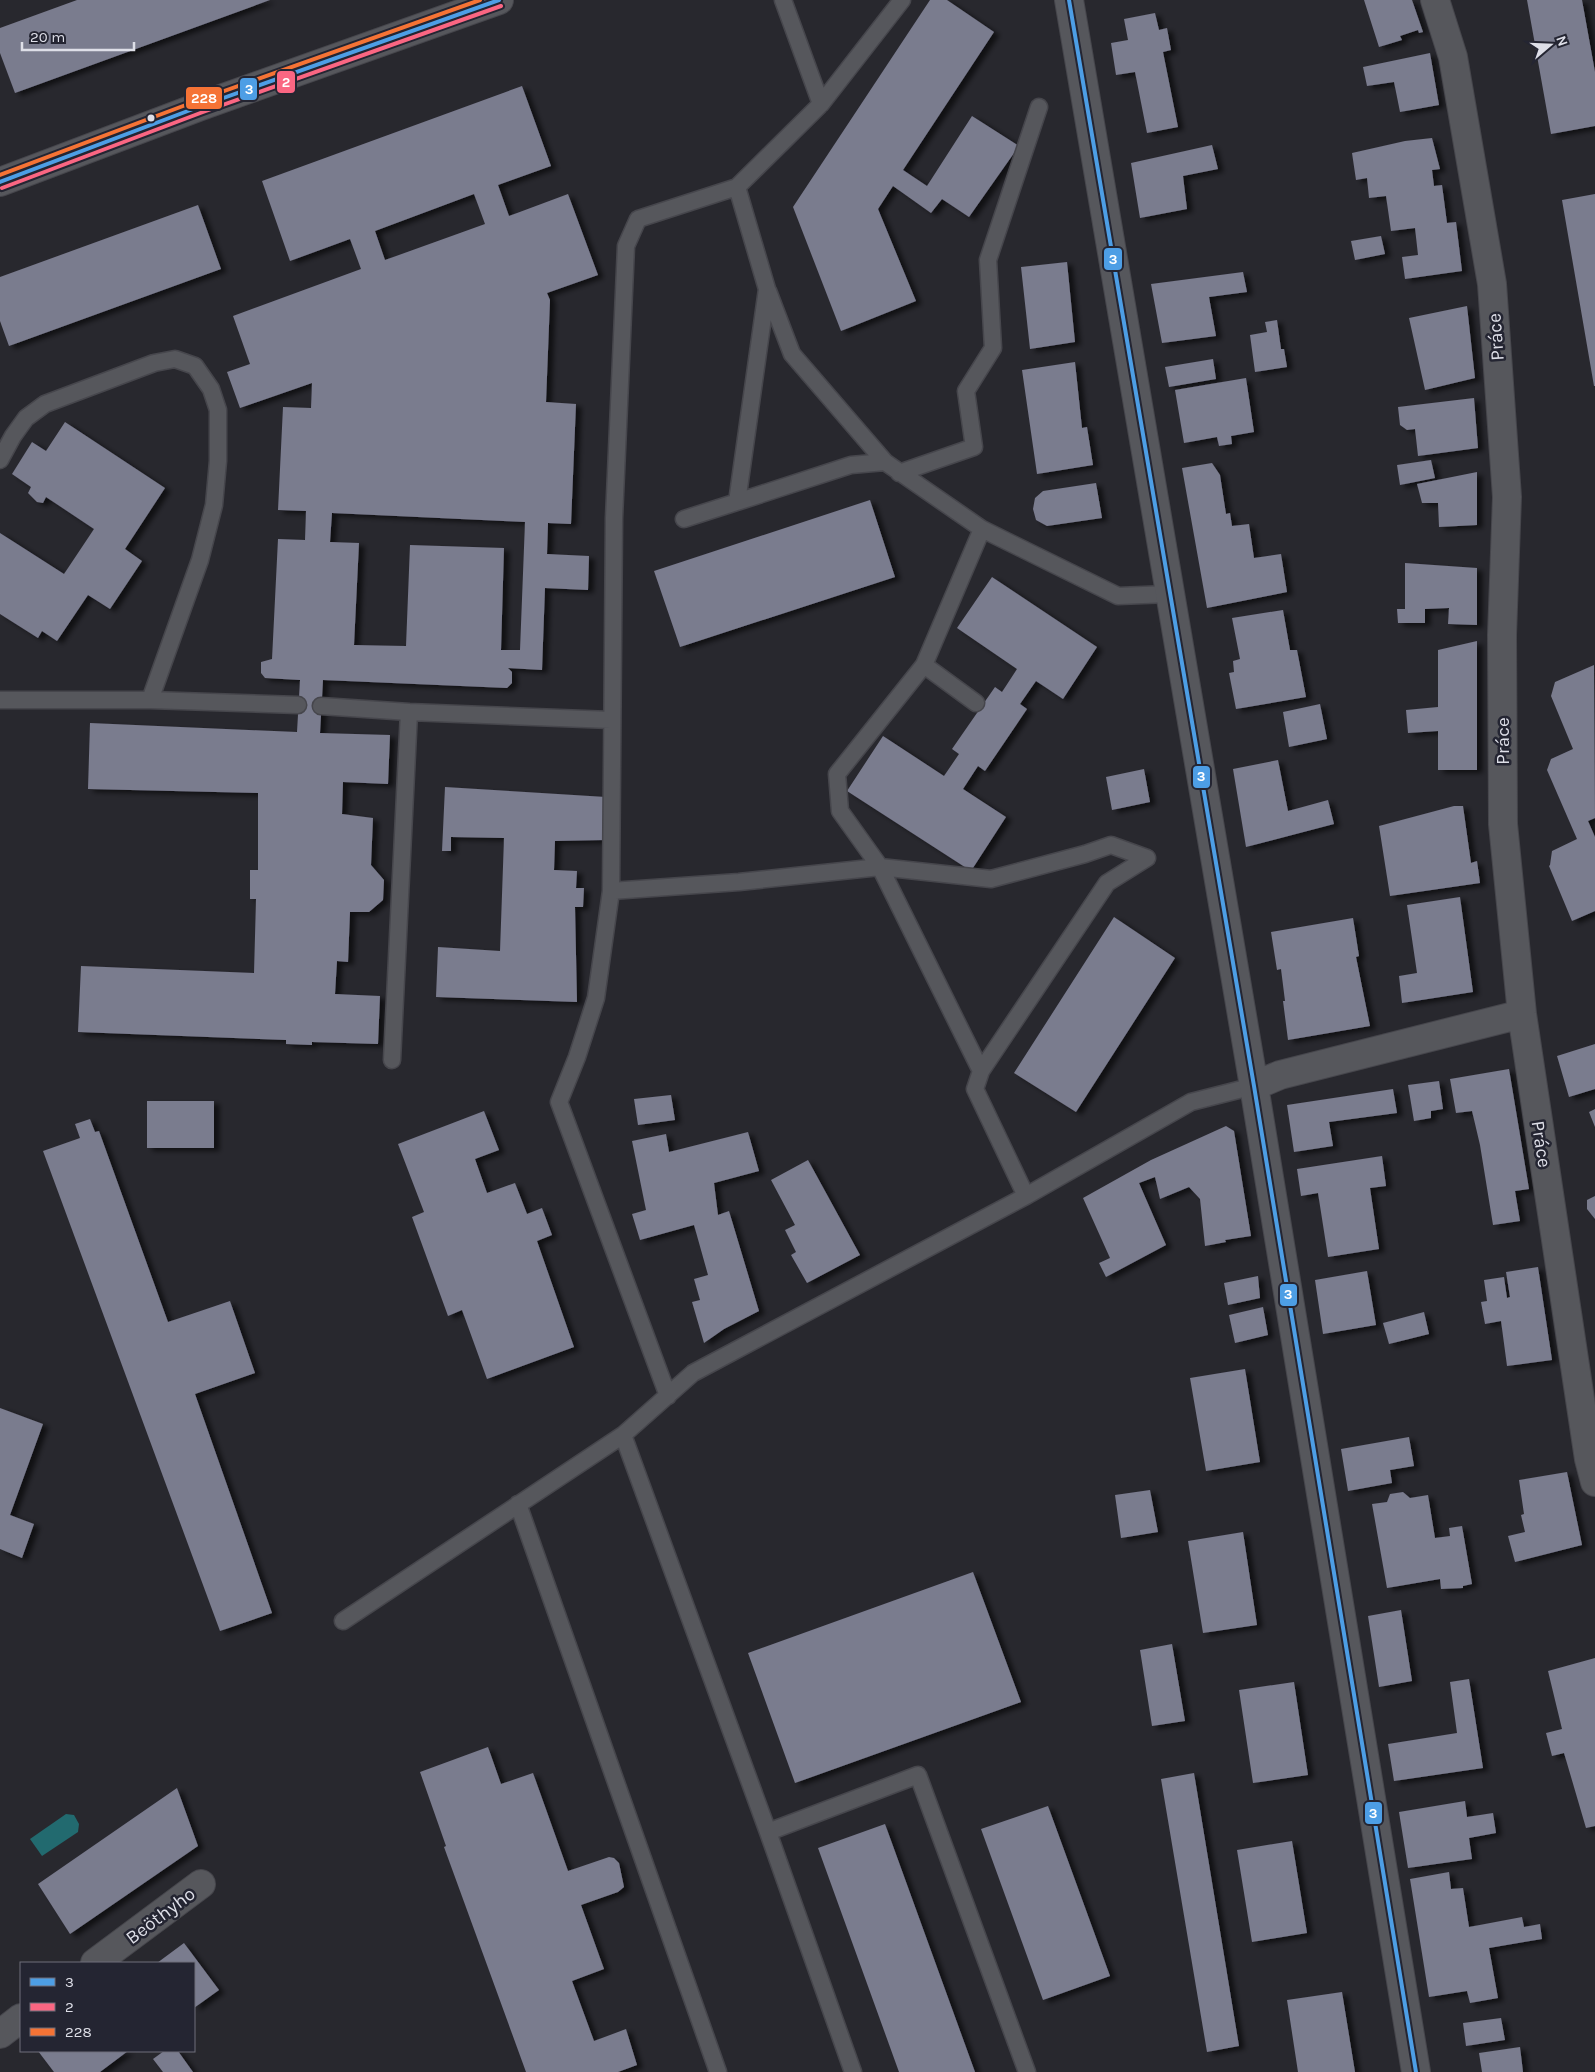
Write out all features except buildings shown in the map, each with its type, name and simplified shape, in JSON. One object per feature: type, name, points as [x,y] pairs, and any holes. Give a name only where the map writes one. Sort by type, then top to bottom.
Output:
[{"type":"street","points":[[0,182],[201,106],[498,0]]},
{"type":"street","points":[[1069,0],[1254,1086],[1416,2072]]},
{"type":"street","name":"Práce","points":[[1435,0],[1453,58],[1492,284],[1507,497],[1502,635],[1503,824],[1522,1014],[1589,1459],[1595,1482]]},
{"type":"street","points":[[1254,1086],[1280,1076],[1522,1014]]},
{"type":"street","name":"Beöthyho","points":[[96,1962],[201,1884]]},
{"type":"street","points":[[0,2034],[20,2019]]},
{"type":"lane","points":[[783,0],[821,104]]},
{"type":"lane","points":[[668,1396],[559,1102],[577,1057],[596,998],[611,892],[614,518],[626,246],[638,219],[737,187],[821,104],[902,0]]},
{"type":"lane","points":[[899,473],[974,447],[966,391],[993,348],[988,260],[1039,107]]},
{"type":"lane","points":[[737,187],[767,289],[792,354],[885,462],[982,529],[1118,596],[1169,594]]},
{"type":"lane","points":[[737,502],[767,289]]},
{"type":"lane","points":[[0,460],[12,436],[26,418],[45,404],[154,362],[174,359],[195,366],[212,389],[218,410],[218,461],[214,505],[200,560],[150,700]]},
{"type":"lane","points":[[684,519],[851,465],[885,462]]},
{"type":"lane","points":[[981,1071],[880,867],[840,811],[837,774],[924,665],[982,529]]},
{"type":"lane","points":[[924,665],[976,703]]},
{"type":"lane","points":[[0,700],[150,700],[298,705]]},
{"type":"lane","points":[[321,706],[409,712],[612,720]]},
{"type":"lane","points":[[392,1060],[409,712]]},
{"type":"lane","points":[[611,892],[739,882],[880,867],[991,879],[1085,854],[1111,845],[1147,858],[1107,883],[981,1071],[975,1089],[1026,1196]]},
{"type":"lane","points":[[343,1621],[623,1435],[693,1373],[1026,1196],[1191,1102],[1254,1086]]},
{"type":"lane","points":[[623,1435],[768,1832],[853,2072]]},
{"type":"lane","points":[[518,1504],[718,2072]]},
{"type":"lane","points":[[768,1832],[918,1775],[1028,2072]]},
{"type":"water","points":[[66,1814],[74,1815],[79,1824],[78,1832],[42,1856],[30,1839]]},
{"type":"transit line","name":"228","points":[[0,175],[199,100],[480,0]]},
{"type":"transit line","name":"3","points":[[0,182],[201,106],[499,0]]},
{"type":"transit line","name":"3","points":[[1069,0],[1254,1086],[1416,2072]]},
{"type":"transit line","name":"2","points":[[2,188],[203,112],[501,6]]}]
